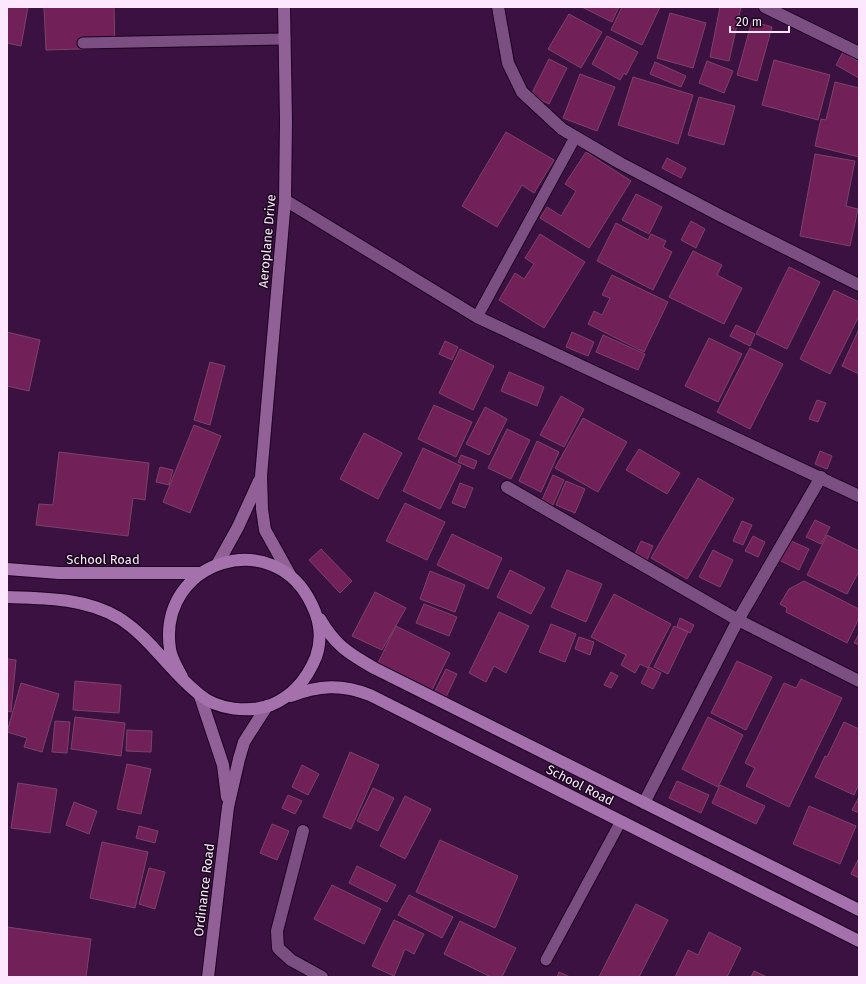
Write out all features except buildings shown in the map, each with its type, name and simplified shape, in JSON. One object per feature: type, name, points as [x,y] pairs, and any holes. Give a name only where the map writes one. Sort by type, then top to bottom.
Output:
[{"type":"main road","points":[[7,596],[48,598],[76,602],[96,607],[119,618],[137,631],[200,696],[221,706],[244,710],[267,706],[283,699],[298,687],[312,665],[317,653],[320,633],[316,613],[307,592],[290,575],[268,563],[243,559],[218,563],[199,573],[179,594],[169,622],[170,651],[182,677]]},
{"type":"main road","name":"School Road","points":[[7,569],[59,573],[199,573]]},
{"type":"main road","name":"School Road","points":[[316,613],[328,633],[340,647],[356,658],[859,910]]},
{"type":"main road","name":"School Road","points":[[283,699],[307,690],[338,686],[355,689],[370,694],[859,940]]},
{"type":"street","name":"Aeroplane Drive","points":[[261,476],[285,200],[286,121],[284,7]]},
{"type":"street","points":[[498,7],[508,63],[522,92],[562,129],[620,163],[714,213],[859,285]]},
{"type":"street","points":[[765,7],[859,53]]},
{"type":"street","points":[[285,200],[477,317],[859,496]]},
{"type":"street","points":[[218,563],[247,509],[261,476]]},
{"type":"street","points":[[261,476],[262,509],[265,530],[290,575]]},
{"type":"street","points":[[644,803],[738,620],[821,477]]},
{"type":"street","points":[[507,487],[738,620],[859,681]]},
{"type":"street","points":[[200,696],[223,765],[228,807]]},
{"type":"street","points":[[228,807],[238,759],[244,742],[267,706]]},
{"type":"street","name":"Ordinance Road","points":[[208,977],[228,807]]},
{"type":"street","points":[[303,831],[277,931],[278,948],[291,960],[322,977]]},
{"type":"lane","points":[[82,43],[285,39]]},
{"type":"lane","points":[[477,317],[572,143]]},
{"type":"lane","points":[[546,960],[621,821]]}]
